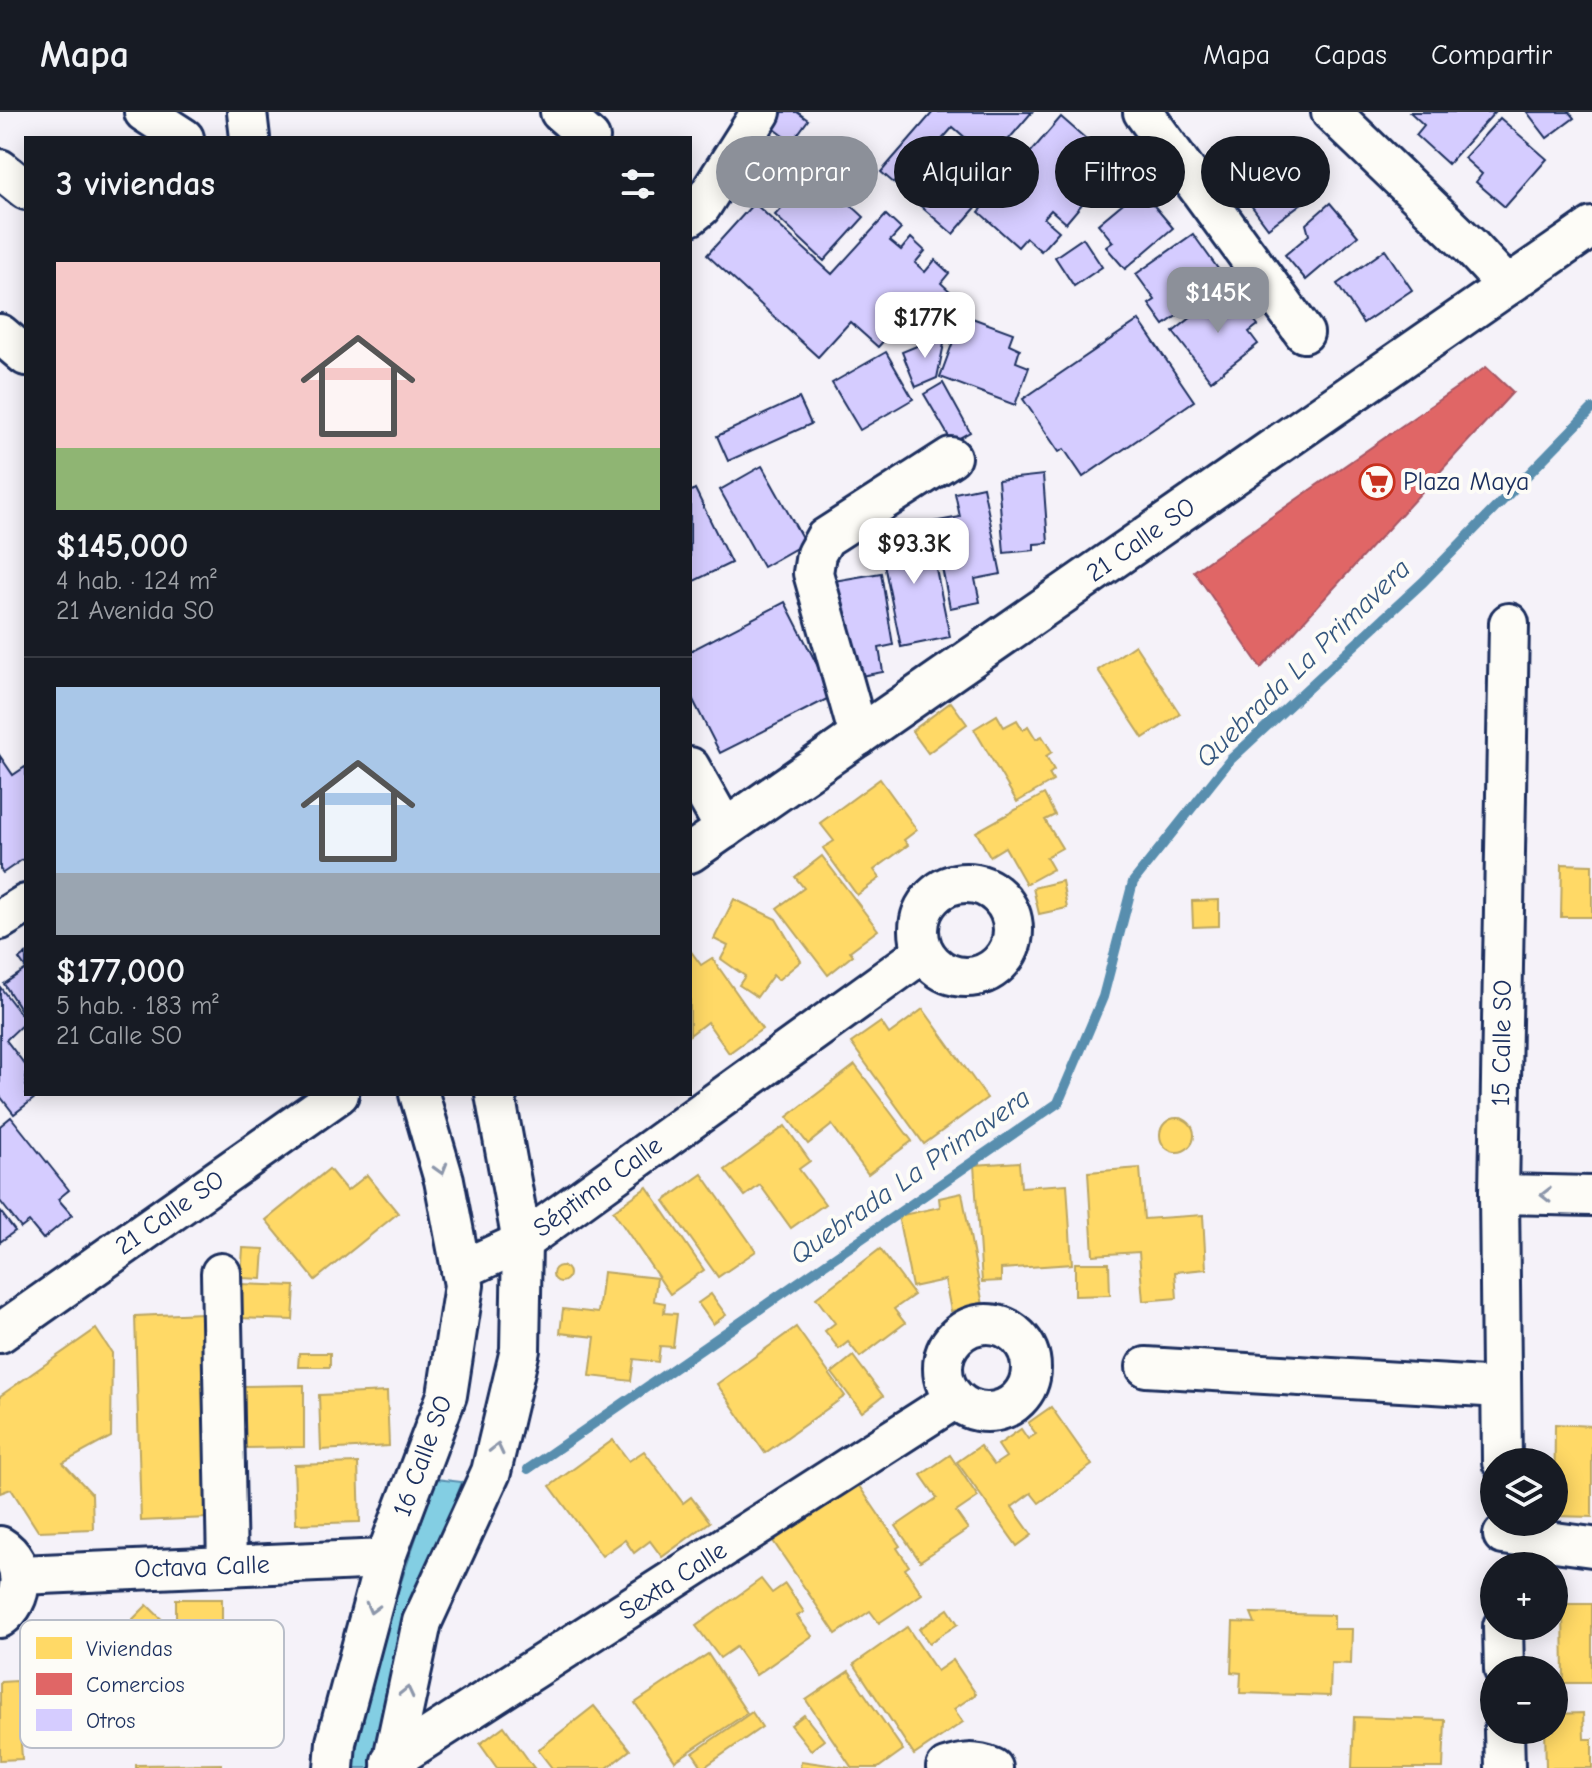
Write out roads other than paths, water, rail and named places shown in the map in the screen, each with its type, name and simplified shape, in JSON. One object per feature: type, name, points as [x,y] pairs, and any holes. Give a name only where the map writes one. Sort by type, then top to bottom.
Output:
[{"type":"street","points":[[144,112],[181,136]]},
{"type":"street","points":[[247,112],[250,136]]},
{"type":"street","points":[[560,112],[588,136]]},
{"type":"street","points":[[692,214],[701,207],[761,112]]},
{"type":"street","points":[[1143,112],[1304,333]]},
{"type":"street","points":[[1331,112],[1470,246],[1507,286]]},
{"type":"street","points":[[0,169],[24,188]]},
{"type":"street","name":"21 Calle SO","points":[[692,852],[1592,227]]},
{"type":"street","points":[[0,334],[24,354]]},
{"type":"street","points":[[859,736],[813,573],[816,554],[825,538],[951,457]]},
{"type":"street","name":"15 Calle SO","points":[[1502,1448],[1499,1194],[1509,623]]},
{"type":"street","points":[[692,771],[725,829]]},
{"type":"street","points":[[0,920],[24,905]]},
{"type":"street","name":"Séptima Calle","points":[[461,1270],[522,1242],[924,952]]},
{"type":"street","name":"21 Calle SO","points":[[0,1333],[336,1096]]},
{"type":"street","name":"16 Calle SO","points":[[334,1768],[336,1742],[385,1559],[447,1395],[464,1285],[444,1180],[420,1096]]},
{"type":"street","points":[[391,1764],[422,1622],[491,1472],[520,1350],[522,1242],[495,1096]]},
{"type":"street","points":[[1499,1194],[1592,1196]]},
{"type":"street","points":[[221,1273],[227,1566]]},
{"type":"street","points":[[1146,1367],[1501,1388]]},
{"type":"street","name":"Sexta Calle","points":[[391,1764],[955,1399]]},
{"type":"street","points":[[1503,1541],[1592,1547]]},
{"type":"street","name":"Octava Calle","points":[[0,1618],[14,1604],[19,1590],[10,1561],[227,1566],[385,1559]]},
{"type":"street","points":[[1504,1744],[1505,1768]]},
{"type":"street","points":[[946,1768],[962,1762],[993,1768]]},
{"type":"water","points":[[436,1479],[462,1482],[392,1671],[375,1768],[353,1768],[371,1670]]},
{"type":"waterway","name":"Quebrada La Primavera","points":[[528,1469],[1058,1103],[1103,997],[1133,882],[1230,760],[1423,582],[1592,409]]},
{"type":"place","name":"Plaza Maya","points":[[1377,482]]}]
